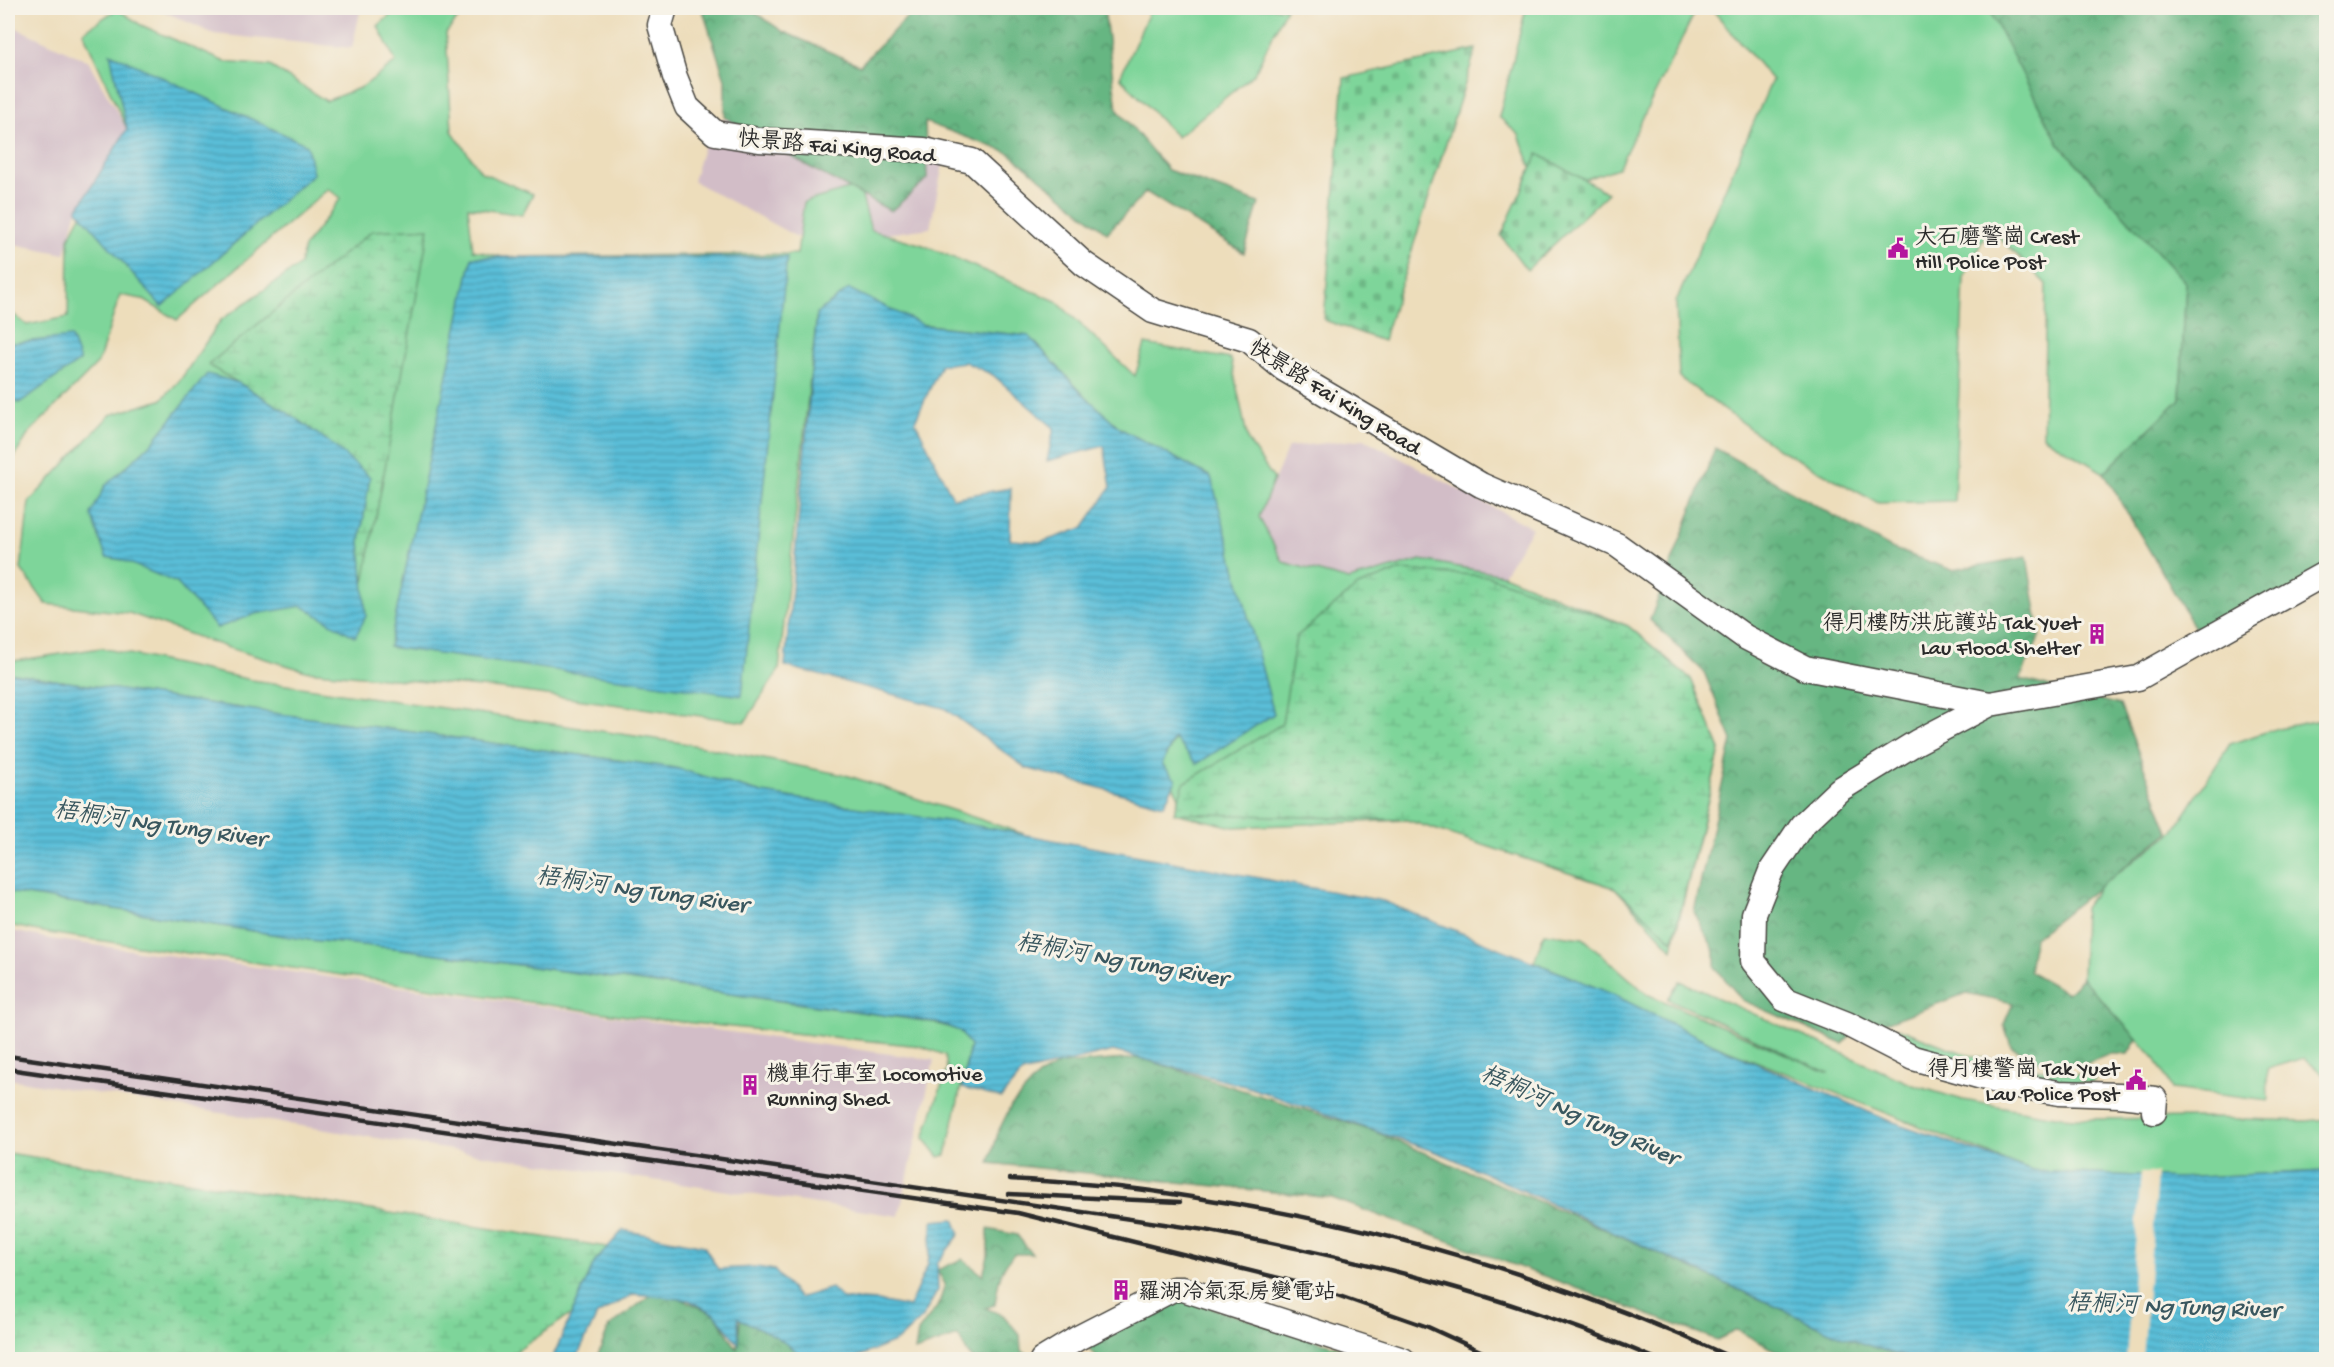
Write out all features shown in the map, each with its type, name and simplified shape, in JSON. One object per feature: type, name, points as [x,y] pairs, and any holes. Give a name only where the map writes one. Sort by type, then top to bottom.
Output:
[{"type":"street","name":"快景路 Fai King Road","points":[[665,8],[660,25],[675,77],[687,107],[715,133],[759,140],[924,150],[972,161],[1084,264],[1153,311],[1249,340],[1284,369],[1481,485],[1617,545],[1745,636],[1805,668],[1990,704]]},
{"type":"street","points":[[2154,1112],[2155,1099],[2038,1090],[2007,1084],[1912,1058],[1847,1024],[1784,999],[1753,961],[1754,914],[1771,871],[1802,825],[1839,790],[1917,742],[1990,704],[2138,678],[2326,573]]},
{"type":"street","points":[[1042,1359],[1173,1289],[1183,1289],[1403,1359]]},
{"type":"shaded area","points":[[156,8],[361,8],[352,48],[214,34]]},
{"type":"shaded area","points":[[8,24],[88,61],[127,129],[77,210],[65,254],[8,243]]},
{"type":"shaded area","points":[[712,118],[947,145],[930,228],[810,244],[693,181]]},
{"type":"shaded area","points":[[1364,439],[1532,528],[1503,575],[1421,560],[1349,580],[1283,562],[1259,517],[1288,447]]},
{"type":"shaded area","points":[[8,930],[51,939],[934,1060],[899,1216],[483,1155],[8,1079]]},
{"type":"green space","points":[[398,8],[467,8],[446,33],[452,131],[481,172],[533,194],[522,215],[468,207],[473,250],[503,257],[797,254],[804,202],[859,186],[871,230],[923,245],[1056,301],[1135,376],[1145,344],[1231,359],[1248,441],[1274,479],[1259,517],[1283,562],[1349,580],[1421,560],[1503,575],[1628,626],[1691,679],[1720,750],[1672,949],[1615,888],[1407,820],[1233,827],[1174,813],[1179,797],[1162,764],[1175,738],[1211,477],[1121,429],[1082,393],[1029,336],[817,313],[779,670],[745,722],[502,689],[306,671],[229,648],[129,613],[46,604],[21,569],[29,502],[110,415],[161,400],[181,379],[221,320],[300,265],[304,247],[341,198],[328,189],[177,320],[142,299],[120,295],[98,363],[29,433],[8,467],[8,310],[27,325],[68,317],[69,238],[127,129],[83,32],[117,9],[141,25],[225,62],[270,66],[326,101],[362,87],[396,62],[378,26]]},
{"type":"green space","points":[[702,8],[748,8],[784,32],[860,65],[916,8],[1104,8],[1117,109],[1168,170],[1259,203],[1244,253],[1146,192],[1107,233],[1009,153],[925,122],[927,179],[891,211],[813,169],[725,117],[725,79]]},
{"type":"green space","points":[[1151,8],[1286,8],[1254,74],[1177,137],[1120,77]]},
{"type":"green space","points":[[1526,8],[1697,8],[1618,168],[1541,194],[1519,135],[1499,117]]},
{"type":"green space","points":[[1711,8],[1998,8],[2059,144],[2186,283],[2180,399],[2104,473],[2043,436],[2046,284],[1989,227],[1964,277],[1954,501],[1878,503],[1777,448],[1679,377],[1676,302],[1772,80]]},
{"type":"green space","points":[[1988,8],[2326,8],[2326,573],[2202,640],[2104,473],[2180,399],[2186,283],[2059,144]]},
{"type":"green space","points":[[1476,49],[1383,341],[1324,320],[1344,78]]},
{"type":"green space","points":[[1538,154],[1608,193],[1527,270],[1501,236]]},
{"type":"green space","points":[[429,228],[364,582],[329,442],[262,397],[208,365],[372,231]]},
{"type":"green space","points":[[1715,448],[1891,548],[1952,570],[2027,557],[2040,636],[2020,679],[2120,705],[2169,832],[2034,938],[2029,971],[2067,993],[2082,978],[2137,1039],[2128,1054],[2110,1054],[2085,1064],[2039,1061],[2011,1046],[2004,1024],[2013,1003],[1967,993],[1885,1023],[1860,1023],[1843,1044],[1742,1000],[1715,967],[1715,952],[1694,912],[1732,740],[1704,672],[1650,620]]},
{"type":"green space","points":[[1400,570],[1488,576],[1628,626],[1691,679],[1720,750],[1673,941],[1615,888],[1407,820],[1174,813],[1184,783],[1282,724],[1296,637],[1358,586]]},
{"type":"green space","points":[[101,648],[252,680],[683,743],[849,776],[1024,834],[762,793],[675,768],[273,713],[8,673],[8,662]]},
{"type":"green space","points":[[2326,719],[2326,1077],[2304,1058],[2267,1069],[2268,1101],[2172,1089],[2156,1060],[2082,978],[2084,908],[2099,887],[2174,831],[2230,744],[2278,728]]},
{"type":"green space","points":[[8,892],[310,940],[395,948],[932,1022],[960,1031],[970,1046],[946,1155],[939,1157],[924,1138],[947,1069],[945,1055],[920,1046],[634,1017],[48,933],[8,925]]},
{"type":"green space","points":[[1544,933],[1583,938],[1647,994],[1829,1073],[1668,999],[1680,981],[1913,1085],[1963,1100],[2061,1117],[2088,1119],[2211,1118],[2306,1121],[2326,1119],[2326,1171],[2178,1178],[2032,1171],[1710,1043],[1602,990],[1534,962]]},
{"type":"green space","points":[[1892,1026],[1965,1054],[2004,1062],[1999,1075],[1931,1055],[1872,1027]]},
{"type":"green space","points":[[1140,1058],[1373,1131],[1625,1238],[1843,1337],[1910,1359],[1791,1359],[1737,1330],[1717,1340],[1332,1198],[989,1163],[999,1130],[1011,1106],[1038,1076],[1060,1064]]},
{"type":"green space","points":[[2018,1067],[2096,1076],[2091,1083],[2010,1079],[2013,1070]]},
{"type":"green space","points":[[8,1153],[658,1255],[505,1359],[8,1359]]},
{"type":"green space","points":[[988,1229],[1017,1235],[1032,1254],[1014,1254],[1005,1265],[1000,1278],[995,1305],[985,1308],[1003,1315],[1020,1335],[1021,1351],[1038,1359],[971,1359],[958,1336],[915,1351],[918,1332],[939,1304],[945,1284],[937,1270],[962,1259],[983,1275],[988,1256]]},
{"type":"green space","points":[[659,1289],[715,1314],[737,1349],[741,1314],[815,1360],[596,1360],[609,1327]]},
{"type":"green space","points":[[1186,1300],[1376,1359],[1098,1359],[1087,1346],[1169,1302]]},
{"type":"water","points":[[110,53],[307,145],[313,174],[162,307],[77,210],[127,129]]},
{"type":"water","points":[[472,257],[787,257],[742,696],[389,647]]},
{"type":"water","points":[[849,289],[923,325],[1029,336],[1082,393],[1121,429],[1211,477],[1274,714],[1197,764],[1174,738],[1162,764],[1176,780],[1164,805],[1026,768],[944,708],[785,666],[817,313]],"holes":[[[965,362],[993,375],[1054,428],[1047,461],[1104,446],[1111,487],[1083,528],[1042,542],[1010,540],[1011,488],[953,498],[915,421],[941,365]]]},
{"type":"water","points":[[71,337],[80,361],[19,403],[8,395],[8,339],[12,343]]},
{"type":"water","points":[[207,374],[239,383],[285,411],[329,442],[370,477],[360,541],[366,616],[355,637],[302,606],[255,614],[217,628],[177,583],[122,560],[106,557],[91,514],[105,486],[152,443]]},
{"type":"water","name":"梧桐河 Ng Tung River","points":[[8,673],[273,713],[675,768],[762,793],[967,824],[1383,901],[1612,994],[1721,1048],[1885,1119],[2032,1171],[2178,1178],[2326,1171],[2326,1359],[1910,1359],[1843,1337],[1447,1156],[1248,1087],[1113,1051],[1022,1073],[1001,1098],[962,1088],[970,1046],[960,1031],[936,1022],[395,948],[310,940],[8,892]]},
{"type":"water","points":[[954,1219],[960,1234],[937,1263],[938,1290],[922,1318],[899,1340],[853,1359],[807,1359],[775,1336],[738,1318],[739,1345],[715,1314],[689,1300],[634,1294],[597,1315],[576,1359],[552,1359],[594,1263],[623,1230],[704,1246],[718,1269],[757,1267],[774,1270],[799,1298],[831,1288],[843,1299],[878,1301],[909,1307],[928,1264],[933,1221]]},
{"type":"pier","points":[[2141,1173],[2157,1173],[2143,1359],[2126,1359]]},
{"type":"railway","points":[[8,1056],[1205,1230],[1379,1267],[1436,1282],[1549,1317],[1659,1360]]},
{"type":"railway","points":[[8,1069],[1018,1213],[1311,1286],[1428,1327],[1500,1360]]},
{"type":"railway","points":[[1010,1179],[1092,1184],[1163,1193],[1300,1216],[1364,1231],[1428,1247],[1554,1286],[1677,1333],[1737,1360]]},
{"type":"railway","points":[[1009,1194],[1180,1202]]},
{"type":"place","name":"大石磨警崗 Crest Hill Police Post","points":[[1898,248]]},
{"type":"place","name":"得月樓防洪庇護站 Tak Yuet Lau Flood Shelter","points":[[2097,634]]},
{"type":"place","name":"得月樓警崗 Tak Yuet Lau Police Post","points":[[2136,1080]]},
{"type":"place","name":"機車行車室 Locomotive Running Shed","points":[[750,1085]]},
{"type":"place","name":"羅湖冷氣泵房變電站","points":[[1121,1290]]}]
